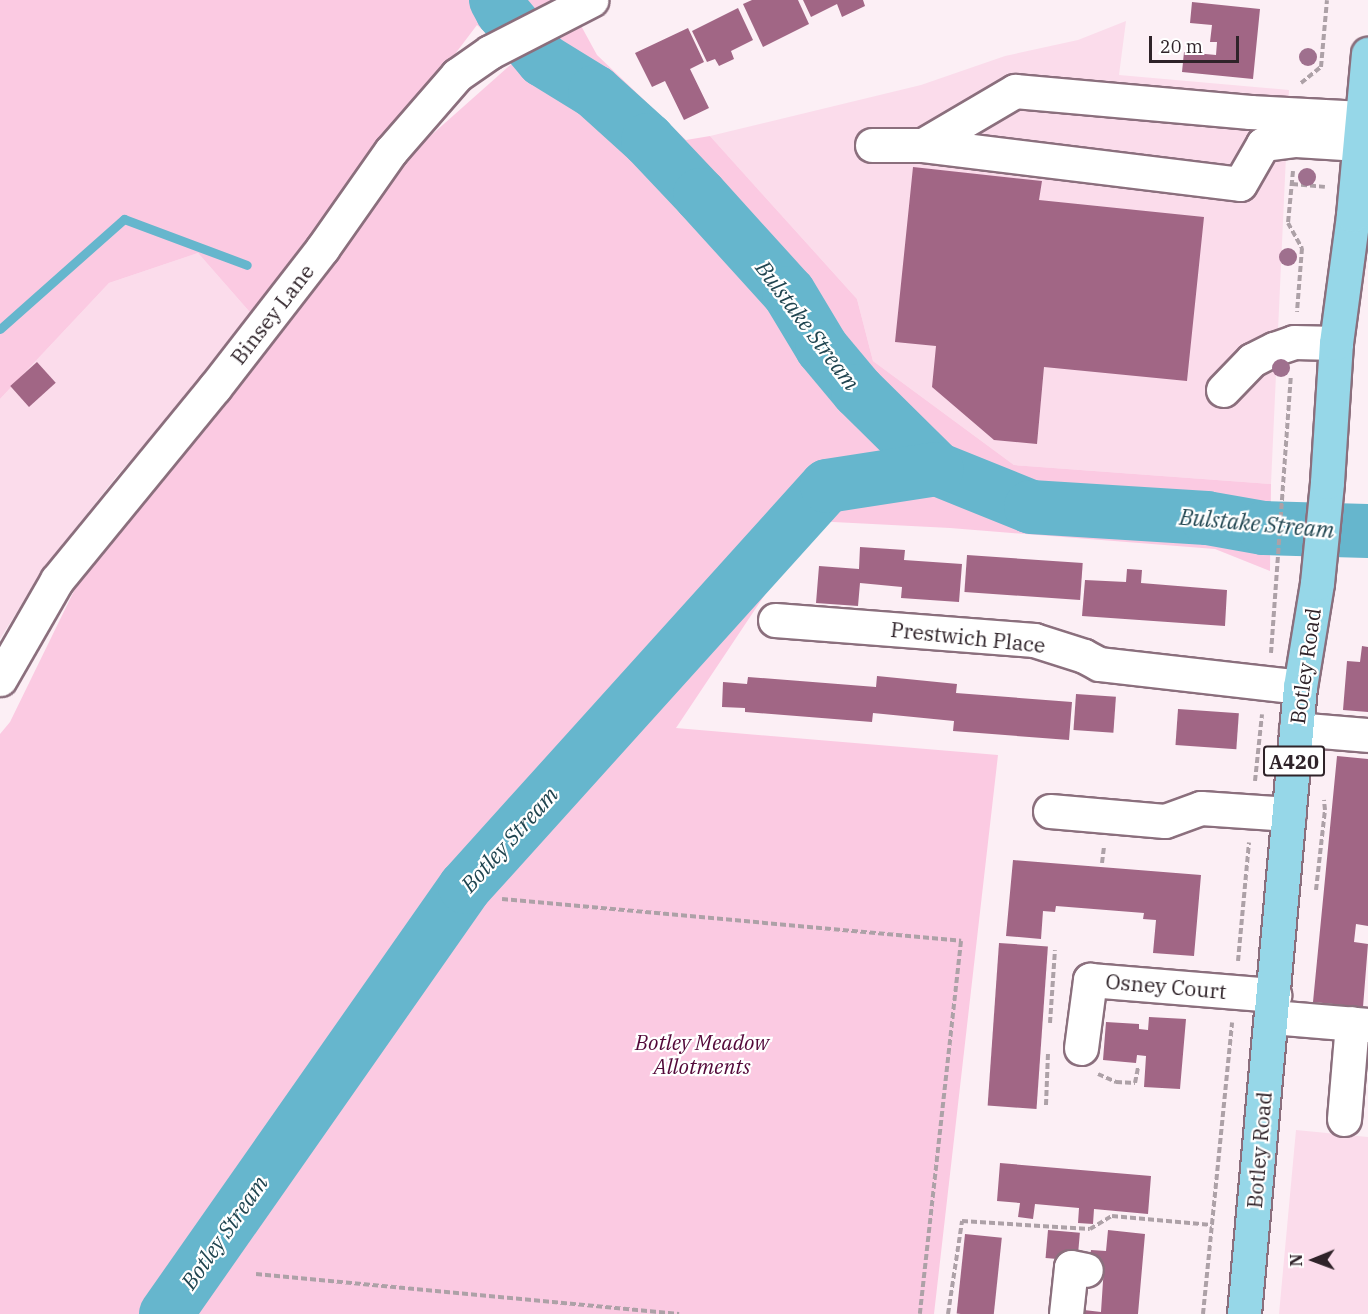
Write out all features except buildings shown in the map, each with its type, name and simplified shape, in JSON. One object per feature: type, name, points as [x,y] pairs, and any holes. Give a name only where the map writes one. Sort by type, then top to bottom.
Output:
[{"type":"main road","name":"Botley Road","points":[[1244,1314],[1300,687],[1317,583],[1327,482],[1336,343],[1360,215],[1361,131],[1368,54]]},
{"type":"street","name":"Binsey Lane","points":[[0,679],[57,580],[215,387],[322,249],[391,151],[457,75],[490,52],[591,0]]},
{"type":"street","points":[[923,145],[1015,91],[1250,112],[1361,131]]},
{"type":"street","points":[[1250,112],[1263,144]]},
{"type":"street","points":[[1263,144],[1361,131]]},
{"type":"street","points":[[872,145],[923,145],[1240,184],[1263,144]]},
{"type":"street","points":[[1223,390],[1252,360],[1274,349],[1294,342],[1336,343]]},
{"type":"street","name":"Prestwich Place","points":[[775,620],[1034,640],[1084,656],[1100,664],[1300,687]]},
{"type":"street","points":[[1296,729],[1368,735]]},
{"type":"street","points":[[1050,811],[1165,821],[1201,808],[1289,814]]},
{"type":"street","name":"Osney Court","points":[[1081,1048],[1090,980],[1273,1006]]},
{"type":"street","points":[[1273,1006],[1360,1024],[1344,1119]]},
{"type":"street","points":[[1066,1314],[1071,1267],[1086,1269]]},
{"type":"path","points":[[1301,82],[1321,67],[1327,0]]},
{"type":"path","points":[[1294,162],[1288,223],[1302,248],[1296,323]]},
{"type":"path","points":[[1270,656],[1278,577],[1288,401]]},
{"type":"path","points":[[502,899],[961,941],[920,1314]]},
{"type":"path","points":[[1081,1048],[1100,1076],[1116,1082],[1135,1083],[1138,1067]]},
{"type":"path","points":[[948,1314],[962,1221],[1090,1228],[1112,1216],[1212,1226]]},
{"type":"path","points":[[256,1274],[679,1314]]},
{"type":"shaded area","points":[[1126,21],[1119,75],[1289,90],[1271,484],[1014,465],[873,361],[857,299],[710,136],[921,85],[1005,56],[1078,40]]},
{"type":"shaded area","points":[[198,253],[255,318],[116,477],[47,564],[0,639],[0,399],[109,283]]},
{"type":"shaded area","points":[[1296,1130],[1368,1137],[1368,1314],[1279,1314]]},
{"type":"green space","name":"Botley Meadow Allotments","points":[[0,0],[567,0],[597,55],[686,140],[710,136],[857,299],[873,361],[1014,465],[1271,484],[1270,571],[1215,549],[950,528],[814,521],[676,728],[998,755],[934,1314],[0,1314],[0,734],[10,722],[91,556],[288,313],[410,154],[516,60],[477,25],[255,318],[198,253],[109,283],[0,399]]},
{"type":"waterway","name":"Bulstake Stream","points":[[496,0],[502,11],[543,60],[595,92],[648,140],[700,195],[789,293],[822,348],[858,391],[937,469],[1031,507],[1207,518],[1264,528],[1368,531]]},
{"type":"waterway","name":"Bulstake Stream","points":[[502,11],[504,0]]},
{"type":"waterway","points":[[0,329],[124,219],[247,265]]},
{"type":"waterway","name":"Botley Stream","points":[[166,1314],[465,887],[827,486],[937,469]]}]
